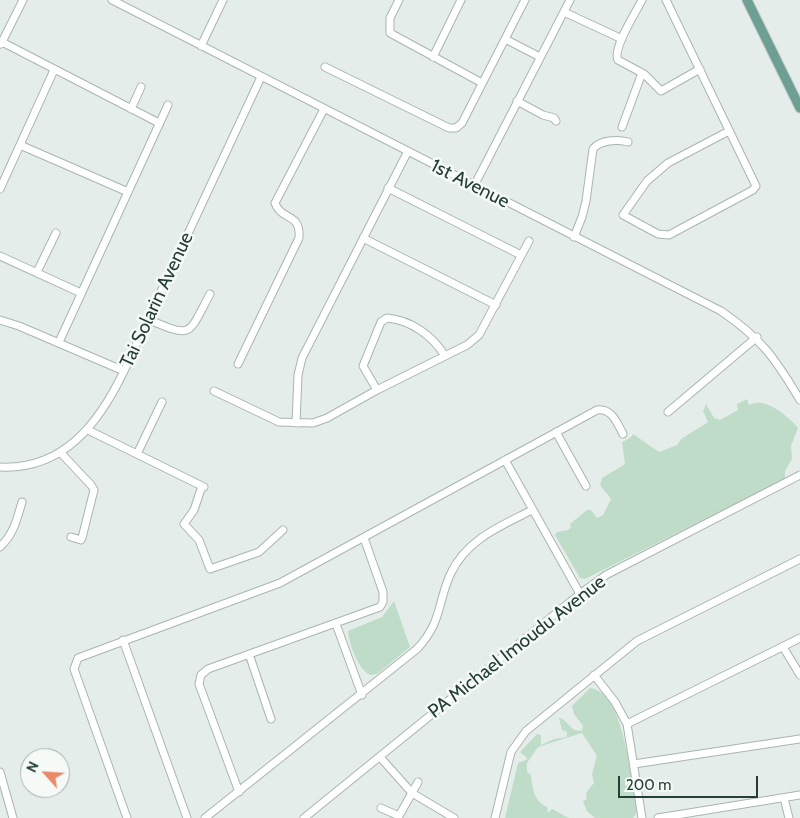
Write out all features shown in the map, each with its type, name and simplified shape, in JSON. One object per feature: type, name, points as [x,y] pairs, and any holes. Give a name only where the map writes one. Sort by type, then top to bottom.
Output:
[{"type":"main road","points":[[747,0],[800,108]]},
{"type":"street","points":[[23,0],[1,44],[159,123]]},
{"type":"street","name":"1st Avenue","points":[[112,0],[721,311],[757,337],[777,362],[800,400]]},
{"type":"street","points":[[201,46],[223,0]]},
{"type":"street","points":[[399,0],[390,18],[390,33],[482,83]]},
{"type":"street","points":[[433,56],[462,0]]},
{"type":"street","points":[[325,67],[450,128],[456,128],[462,123],[525,0]]},
{"type":"street","points":[[474,186],[570,0]]},
{"type":"street","points":[[642,0],[616,54],[618,60],[642,73],[661,91],[700,69]]},
{"type":"street","points":[[666,0],[756,186],[753,190],[669,235],[658,234],[623,215],[647,181],[668,163],[729,131]]},
{"type":"street","points":[[564,12],[622,40]]},
{"type":"street","points":[[505,39],[540,57]]},
{"type":"street","points":[[0,189],[54,70]]},
{"type":"street","points":[[622,127],[642,73]]},
{"type":"street","name":"Tai Solarin Avenue","points":[[0,467],[20,467],[36,463],[60,452],[88,430],[113,394],[261,77]]},
{"type":"street","points":[[131,109],[141,88]]},
{"type":"street","points":[[517,101],[543,115],[554,118],[556,121]]},
{"type":"street","points":[[59,342],[168,105]]},
{"type":"street","points":[[238,364],[299,238],[296,222],[278,210],[275,203],[324,108]]},
{"type":"street","points":[[574,237],[586,201],[592,149],[617,139],[628,142]]},
{"type":"street","points":[[20,145],[128,192]]},
{"type":"street","points":[[296,424],[299,365],[408,151]]},
{"type":"street","points":[[388,188],[522,255]]},
{"type":"street","points":[[37,272],[56,232]]},
{"type":"street","points":[[363,238],[496,305]]},
{"type":"street","points":[[214,390],[279,422],[312,423],[326,418],[466,345],[479,335],[529,241]]},
{"type":"street","points":[[0,256],[81,293]]},
{"type":"street","points":[[147,320],[180,332],[186,332],[193,325],[210,294]]},
{"type":"street","points":[[377,390],[362,366],[381,322],[387,318],[396,318],[429,335],[445,356]]},
{"type":"street","points":[[0,320],[59,342],[124,371]]},
{"type":"street","points":[[668,412],[757,337]]},
{"type":"street","points":[[137,454],[162,402]]},
{"type":"street","points":[[127,818],[74,669],[74,663],[78,658],[280,583],[597,410],[604,409],[615,419],[623,434]]},
{"type":"street","points":[[88,430],[203,487],[194,510],[184,524],[199,540],[210,569],[258,552],[283,530]]},
{"type":"street","points":[[556,432],[586,486]]},
{"type":"street","points":[[60,452],[94,490],[82,538],[78,540],[71,537]]},
{"type":"street","points":[[505,460],[580,594]]},
{"type":"street","name":"PA Michael Imoudu Avenue","points":[[304,818],[580,594],[606,576],[800,475]]},
{"type":"street","points":[[0,547],[8,540],[16,526],[22,502]]},
{"type":"street","points":[[205,818],[362,695],[427,639],[440,611],[451,574],[470,546],[482,537],[532,510]]},
{"type":"street","points":[[239,792],[199,684],[201,675],[208,669],[380,607],[383,602],[383,592],[364,538]]},
{"type":"street","points":[[496,818],[511,752],[517,741],[526,731],[649,633],[800,559]]},
{"type":"street","points":[[336,624],[362,695]]},
{"type":"street","points":[[626,724],[800,638]]},
{"type":"street","points":[[123,640],[187,818]]},
{"type":"street","points":[[783,647],[800,674]]},
{"type":"street","points":[[249,654],[271,718]]},
{"type":"street","points":[[594,675],[615,702],[626,724],[642,818]]},
{"type":"street","points":[[634,764],[800,739]]},
{"type":"street","points":[[380,757],[412,793],[454,818]]},
{"type":"street","points":[[0,772],[13,818]]},
{"type":"street","points":[[382,808],[399,816],[418,782]]},
{"type":"street","points":[[658,818],[707,815],[800,795]]},
{"type":"street","points":[[784,798],[789,818]]},
{"type":"green space","points":[[747,399],[749,405],[760,403],[776,409],[798,428],[791,446],[792,459],[785,471],[785,479],[585,579],[580,578],[555,535],[557,532],[568,530],[571,527],[570,524],[587,510],[591,510],[597,518],[603,515],[611,499],[600,485],[602,478],[625,464],[622,442],[633,434],[659,452],[677,445],[681,439],[708,422],[703,411],[706,404],[714,418],[720,420],[738,410],[737,404]]},
{"type":"green space","points":[[394,601],[410,647],[377,674],[370,675],[355,656],[348,631],[382,617]]},
{"type":"green space","points":[[590,688],[600,692],[608,700],[620,724],[635,794],[636,814],[633,818],[595,818],[587,811],[583,801],[587,799],[586,793],[594,783],[592,774],[597,756],[582,733],[538,747],[527,763],[527,772],[531,775],[534,794],[547,807],[548,813],[552,809],[569,818],[505,818],[518,763],[528,759],[520,752],[537,734],[541,735],[541,745],[554,739],[567,737],[567,732],[562,730],[559,718],[563,719],[574,730],[582,731],[583,726],[574,714],[572,706]]}]
